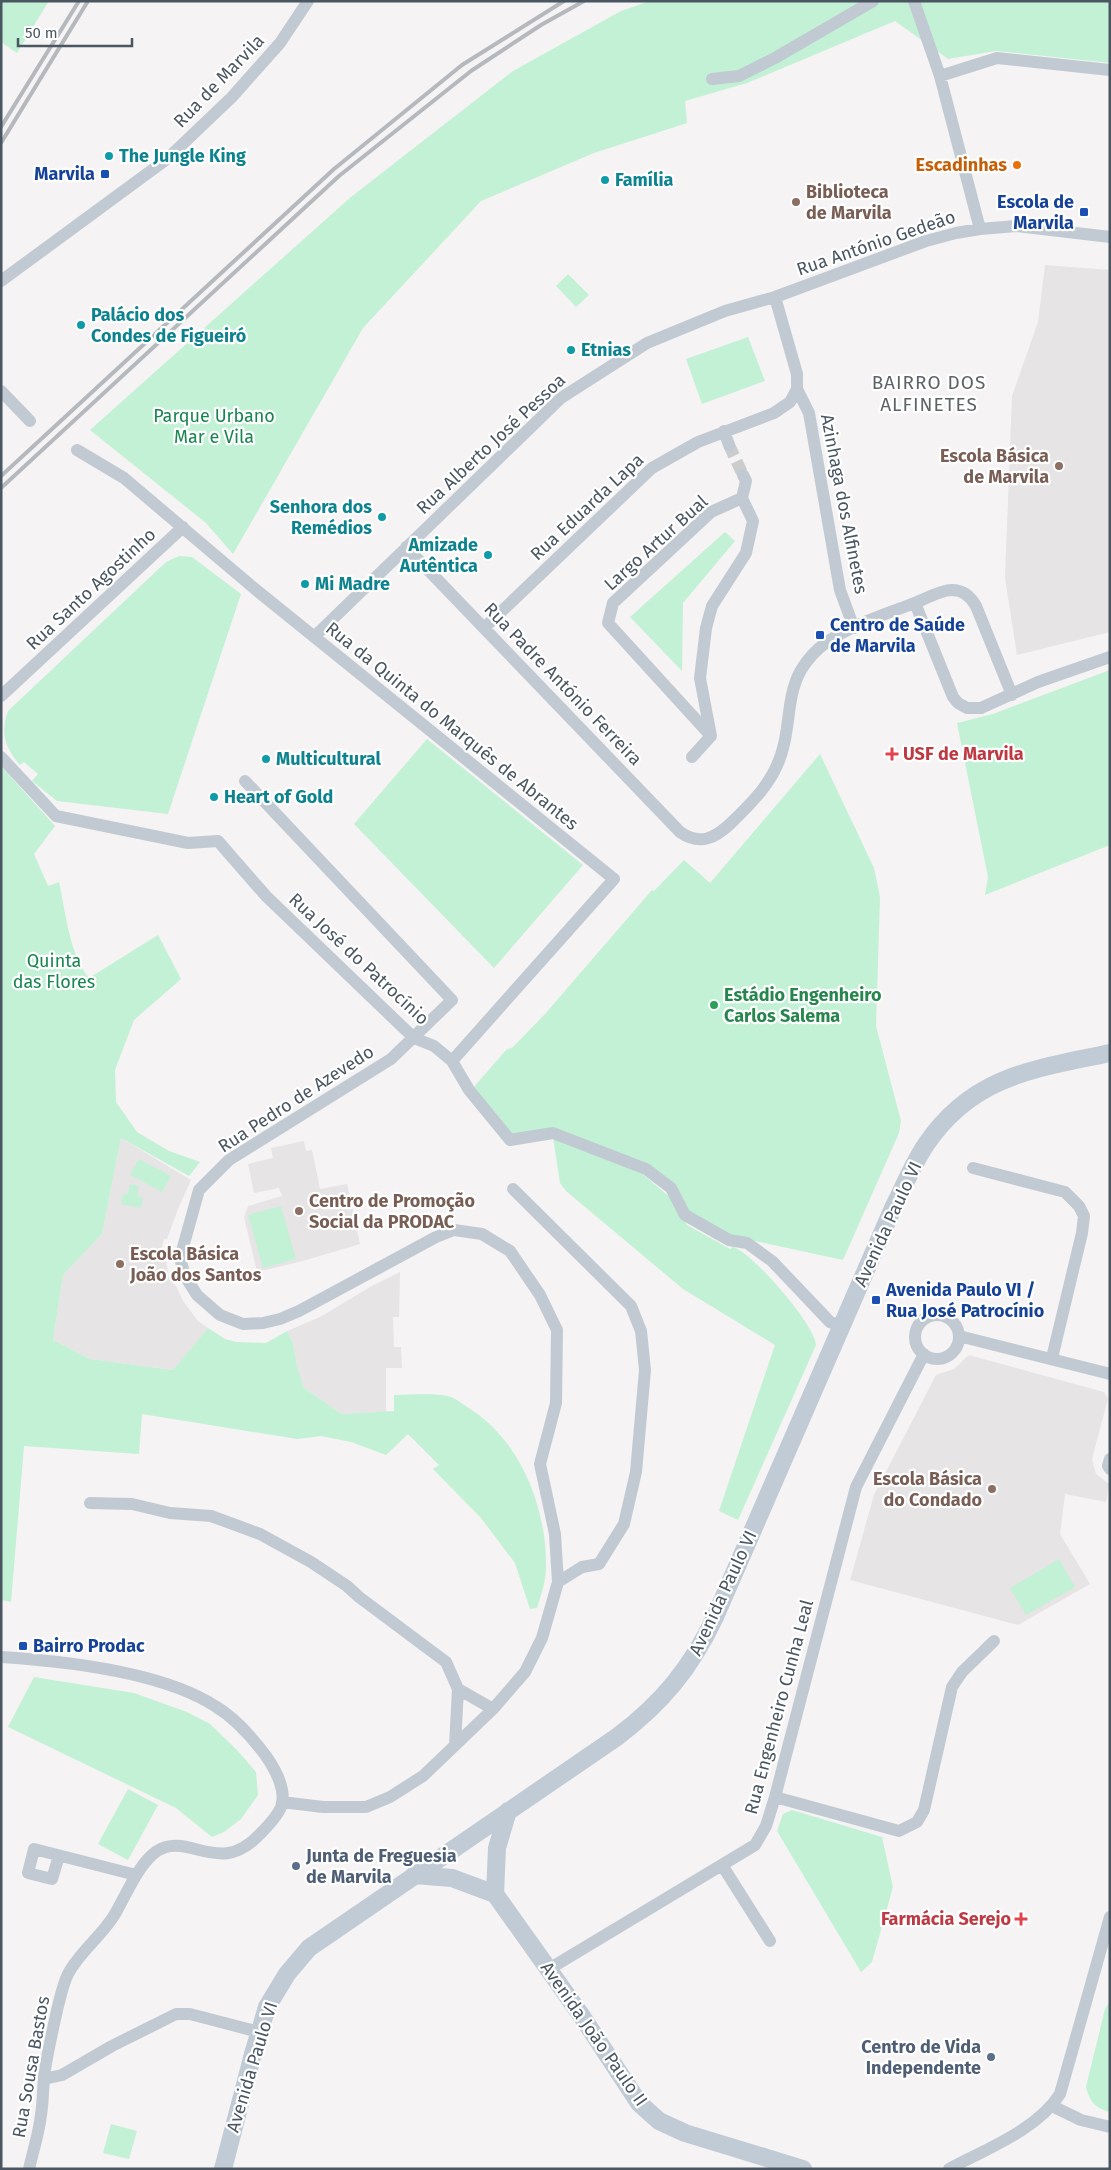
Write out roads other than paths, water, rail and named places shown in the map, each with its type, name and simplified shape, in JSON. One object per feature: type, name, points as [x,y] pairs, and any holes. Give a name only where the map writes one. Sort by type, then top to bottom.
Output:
[{"type":"main road","name":"Avenida Paulo VI","points":[[223,2169],[259,2032],[271,1998],[287,1974],[309,1948],[584,1760],[647,1713],[686,1669],[715,1617],[893,1208],[919,1156],[943,1122],[971,1098],[1006,1078],[1037,1068],[1110,1053]]},
{"type":"main road","points":[[414,1875],[452,1878],[495,1894],[497,1848],[508,1811]]},
{"type":"main road","name":"Avenida João Paulo II","points":[[495,1894],[549,1969],[636,2097],[650,2114],[671,2128],[803,2169]]},
{"type":"street","name":"Rua de Marvila","points":[[1,282],[167,160],[232,97],[280,43],[308,1]]},
{"type":"street","points":[[712,79],[740,76],[775,58],[873,1]]},
{"type":"street","points":[[914,1],[940,76],[980,228]]},
{"type":"street","points":[[940,76],[997,58],[1110,70]]},
{"type":"street","name":"Rua António Gedeão","points":[[775,297],[926,241],[980,228],[1016,226],[1110,237]]},
{"type":"street","points":[[775,297],[797,374],[797,389]]},
{"type":"street","name":"Rua Alberto José Pessoa","points":[[314,637],[554,404],[572,390],[647,343],[725,311],[775,297]]},
{"type":"street","name":"Rua Eduarda Lapa","points":[[484,628],[652,468],[698,442],[784,408],[790,402],[797,389]]},
{"type":"street","name":"Azinhaga dos Alfinetes","points":[[797,389],[809,413],[840,590],[854,628]]},
{"type":"street","points":[[1,392],[30,421]]},
{"type":"street","points":[[724,432],[729,445]]},
{"type":"street","name":"Rua da Quinta do Marquês de Abrantes","points":[[77,450],[124,478],[314,637],[614,879],[452,1061]]},
{"type":"street","points":[[692,757],[712,736],[700,678],[706,628],[712,606],[746,554],[753,521],[742,498],[746,481],[743,475]]},
{"type":"street","name":"Largo Artur Bual","points":[[712,736],[608,623],[613,603],[711,512],[742,498]]},
{"type":"street","name":"Rua Santo Agostinho","points":[[1,696],[183,527]]},
{"type":"street","name":"Rua Padre António Ferreira","points":[[406,547],[680,832],[698,840],[718,835],[764,790],[780,761],[785,743],[791,696],[801,670],[826,643],[854,628]]},
{"type":"street","points":[[854,628],[952,590],[962,592],[973,600],[1012,695]]},
{"type":"street","points":[[916,603],[953,697],[958,703],[967,708],[981,708],[1038,682],[1110,657]]},
{"type":"street","name":"Rua José do Patrocínio","points":[[1,756],[56,816],[188,843],[218,841],[266,896],[414,1038],[434,1046],[452,1061],[469,1090],[510,1140],[554,1133],[646,1169],[672,1188],[685,1215],[729,1240],[748,1243],[772,1261],[830,1322],[842,1326]]},
{"type":"street","name":"Rua Pedro de Azevedo","points":[[245,781],[452,1000],[391,1059],[229,1160],[199,1190],[180,1258],[185,1276],[197,1295],[220,1315],[243,1324],[263,1323],[280,1319],[299,1311],[436,1237],[454,1230],[482,1234],[510,1251],[540,1295],[557,1330],[556,1403],[540,1464],[556,1534],[558,1582],[542,1638],[525,1672],[493,1709],[423,1776],[390,1797],[366,1807],[323,1807],[282,1802]]},
{"type":"street","points":[[974,1168],[1065,1192],[1079,1206],[1084,1216],[1082,1234],[1052,1358]]},
{"type":"street","points":[[513,1190],[631,1306],[641,1331],[645,1370],[636,1472],[624,1524],[599,1564],[582,1567],[558,1582]]},
{"type":"street","points":[[938,1315],[954,1322],[958,1336],[956,1348],[950,1354],[941,1358],[932,1358],[919,1349],[915,1336],[916,1329],[921,1321],[929,1316],[938,1315]]},
{"type":"street","points":[[958,1336],[1110,1374]]},
{"type":"street","name":"Rua Engenheiro Cunha Leal","points":[[549,1969],[722,1865],[759,1840],[775,1797],[856,1487],[924,1354]]},
{"type":"street","points":[[1110,1459],[1108,1466],[1110,1469]]},
{"type":"street","points":[[90,1503],[132,1504],[170,1513],[212,1516],[260,1534],[311,1562],[340,1581],[446,1662],[458,1689],[455,1745]]},
{"type":"street","points":[[775,1797],[899,1831],[917,1822],[924,1810],[952,1687],[962,1672],[994,1641]]},
{"type":"street","points":[[1,1657],[65,1663],[123,1673],[200,1698],[228,1715],[256,1744],[278,1776],[282,1802]]},
{"type":"street","points":[[458,1689],[493,1709]]},
{"type":"street","name":"Rua Sousa Bastos","points":[[29,2169],[41,2119],[44,2079],[54,2025],[68,1975],[76,1960],[108,1925],[136,1875],[152,1856],[164,1848],[185,1848],[216,1854],[239,1851],[254,1840],[262,1831],[280,1809],[282,1802]]},
{"type":"street","points":[[59,1856],[136,1875]]},
{"type":"street","points":[[722,1865],[770,1941]]},
{"type":"street","points":[[949,2169],[1027,2126],[1042,2116],[1052,2106],[1064,2086],[1110,1917]]},
{"type":"street","points":[[1096,1966],[1110,1970]]},
{"type":"street","points":[[44,2079],[62,2075],[112,2046],[176,2014],[190,2014],[259,2032]]},
{"type":"street","points":[[1052,2106],[1081,2120],[1110,2127]]},
{"type":"tunnel","points":[[729,445],[743,475]]},
{"type":"railway","points":[[1,127],[79,1]]},
{"type":"railway","points":[[1,143],[88,1]]},
{"type":"railway","points":[[1,476],[334,169],[462,65],[564,1]]},
{"type":"railway","points":[[1,488],[339,176],[471,71],[541,25],[584,1]]},
{"type":"place","name":"The Jungle King","points":[[109,156]]},
{"type":"place","name":"Escadinhas","points":[[1017,165]]},
{"type":"place","name":"Marvila","points":[[105,174]]},
{"type":"place","name":"Família","points":[[605,180]]},
{"type":"place","name":"Biblioteca de Marvila","points":[[796,202]]},
{"type":"place","name":"Escola de Marvila","points":[[1084,212]]},
{"type":"place","name":"Palácio dos Condes de Figueiró","points":[[81,325]]},
{"type":"place","name":"Etnias","points":[[571,350]]},
{"type":"place","name":"Escola Básica de Marvila","points":[[1059,466]]},
{"type":"place","name":"Senhora dos Remédios","points":[[382,517]]},
{"type":"place","name":"Amizade Autêntica","points":[[488,555]]},
{"type":"place","name":"Mi Madre","points":[[305,584]]},
{"type":"place","name":"Centro de Saúde de Marvila","points":[[820,635]]},
{"type":"place","name":"USF de Marvila","points":[[892,754]]},
{"type":"place","name":"Multicultural","points":[[266,759]]},
{"type":"place","name":"Heart of Gold","points":[[214,797]]},
{"type":"place","name":"Estádio Engenheiro Carlos Salema","points":[[714,1005]]},
{"type":"place","name":"Centro de Promoção Social da PRODAC","points":[[299,1211]]},
{"type":"place","name":"Escola Básica João dos Santos","points":[[120,1264]]},
{"type":"place","name":"Avenida Paulo VI / Rua José Patrocínio","points":[[876,1300]]},
{"type":"place","name":"Escola Básica do Condado","points":[[992,1489]]},
{"type":"place","name":"Bairro Prodac","points":[[23,1646]]},
{"type":"place","name":"Junta de Freguesia de Marvila","points":[[296,1866]]},
{"type":"place","name":"Farmácia Serejo","points":[[1021,1919]]},
{"type":"place","name":"Centro de Vida Independente","points":[[991,2057]]},
{"type":"district","name":"BAIRRO DOS ALFINETES","points":[[929,393]]},
{"type":"park label","name":"Parque Urbano Mar e Vila","points":[[214,426]]},
{"type":"park label","name":"Quinta das Flores","points":[[54,971]]}]
